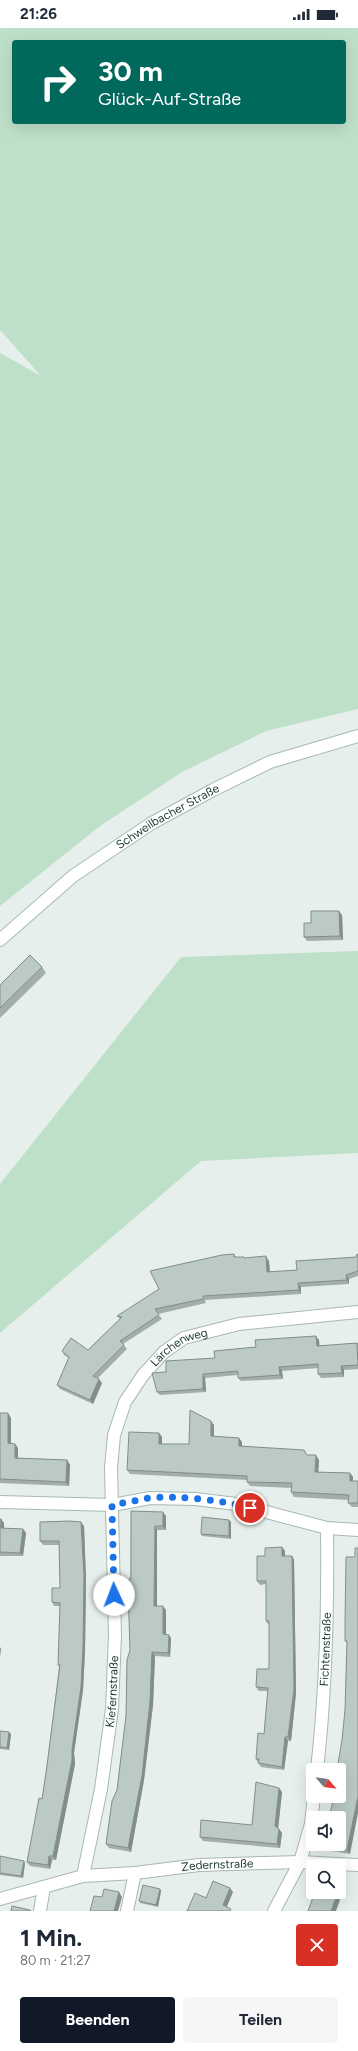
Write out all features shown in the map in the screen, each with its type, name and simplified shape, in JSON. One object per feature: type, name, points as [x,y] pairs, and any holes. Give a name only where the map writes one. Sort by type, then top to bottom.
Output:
[{"type":"street","name":"Schweilbacher Straße","points":[[0,940],[73,876],[152,823],[213,790],[270,762],[358,736]]},
{"type":"street","name":"Lärchenweg","points":[[112,1505],[111,1468],[114,1435],[126,1402],[143,1375],[164,1352],[184,1338],[239,1324],[358,1312]]},
{"type":"street","points":[[0,1502],[112,1505],[150,1498],[195,1499],[236,1504],[327,1528],[358,1530]]},
{"type":"street","name":"Kiefernstraße","points":[[83,1876],[101,1789],[112,1709],[115,1635],[112,1505]]},
{"type":"street","name":"Fichtenstraße","points":[[318,1763],[325,1667],[328,1583],[327,1528]]},
{"type":"street","points":[[274,1911],[300,1862],[311,1824],[313,1803]]},
{"type":"street","name":"Zedernstraße","points":[[0,1899],[83,1876],[135,1873],[199,1865],[300,1862],[358,1865]]},
{"type":"street","points":[[127,1911],[135,1873]]},
{"type":"street","points":[[40,1911],[44,1887]]},
{"type":"green space","points":[[0,28],[358,28],[358,709],[266,731],[182,772],[100,826],[0,906],[0,353],[41,376],[0,330]]},
{"type":"green space","points":[[358,951],[358,1153],[201,1161],[0,1333],[0,1184],[181,957]]},
{"type":"building","points":[[311,911],[339,911],[340,936],[304,937],[304,923],[311,923]]},
{"type":"building","points":[[30,955],[42,967],[0,1008],[0,985]]},
{"type":"building","points":[[234,1254],[234,1257],[244,1258],[266,1256],[267,1272],[297,1270],[296,1261],[357,1257],[356,1255],[358,1254],[358,1271],[346,1275],[347,1280],[298,1283],[299,1290],[203,1296],[203,1299],[155,1309],[159,1315],[120,1341],[124,1345],[93,1376],[99,1379],[90,1400],[57,1385],[69,1357],[62,1351],[71,1338],[88,1350],[122,1317],[117,1316],[159,1289],[150,1271],[222,1255]]},
{"type":"building","points":[[316,1336],[317,1346],[357,1343],[358,1365],[341,1366],[342,1373],[318,1374],[318,1364],[279,1367],[280,1375],[238,1378],[238,1371],[203,1374],[203,1389],[157,1392],[152,1373],[166,1372],[166,1361],[215,1358],[214,1351],[256,1347],[255,1340]]},
{"type":"building","points":[[190,1410],[211,1421],[211,1436],[239,1438],[239,1446],[304,1450],[307,1455],[316,1455],[315,1472],[350,1473],[350,1481],[358,1481],[358,1503],[348,1503],[349,1495],[291,1492],[292,1483],[247,1482],[247,1476],[127,1470],[129,1432],[159,1433],[159,1444],[189,1444]]},
{"type":"building","points":[[0,1413],[8,1413],[8,1443],[15,1444],[15,1458],[67,1460],[66,1482],[0,1479]]},
{"type":"building","points":[[131,1511],[163,1512],[163,1526],[155,1526],[154,1606],[163,1606],[163,1634],[169,1635],[168,1653],[152,1652],[150,1701],[142,1776],[128,1848],[106,1844],[112,1801],[117,1790],[126,1716],[127,1660],[130,1650],[128,1589],[129,1579],[131,1579]]},
{"type":"building","points":[[202,1517],[229,1520],[229,1536],[201,1534]]},
{"type":"building","points":[[0,1519],[1,1528],[23,1529],[20,1553],[0,1552]]},
{"type":"building","points":[[40,1522],[81,1522],[84,1575],[81,1687],[72,1749],[72,1760],[53,1856],[49,1856],[48,1865],[27,1862],[39,1798],[42,1799],[60,1665],[58,1665],[60,1603],[52,1602],[52,1588],[60,1588],[59,1541],[40,1541]]},
{"type":"building","points":[[282,1547],[282,1556],[292,1556],[294,1689],[288,1737],[285,1737],[282,1767],[258,1763],[259,1759],[256,1759],[258,1733],[264,1734],[268,1688],[256,1687],[257,1669],[269,1669],[269,1621],[266,1621],[266,1581],[257,1581],[257,1556],[265,1556],[265,1548]]},
{"type":"building","points":[[355,1548],[358,1548],[358,1796],[347,1850],[346,1811],[331,1811],[332,1803],[346,1803],[346,1763],[338,1763],[345,1710],[347,1641],[345,1641],[346,1557],[355,1557]]},
{"type":"building","points":[[0,1731],[9,1732],[7,1748],[0,1747]]},
{"type":"building","points":[[256,1782],[279,1788],[275,1826],[279,1829],[277,1844],[200,1837],[201,1820],[252,1825]]},
{"type":"building","points":[[0,1856],[24,1861],[21,1876],[0,1873]]},
{"type":"building","points":[[213,1881],[230,1888],[223,1905],[231,1909],[230,1911],[187,1911],[195,1893],[206,1898]]},
{"type":"building","points":[[143,1885],[160,1889],[156,1905],[139,1901]]},
{"type":"building","points":[[104,1889],[119,1892],[114,1911],[90,1911],[94,1896],[102,1897]]},
{"type":"building","points":[[312,1899],[335,1899],[331,1911],[308,1911]]},
{"type":"building","points":[[12,1906],[30,1910],[31,1911],[11,1911]]},
{"type":"route","points":[[114,1595],[112,1505],[150,1498],[195,1499],[236,1504],[250,1508]]}]
